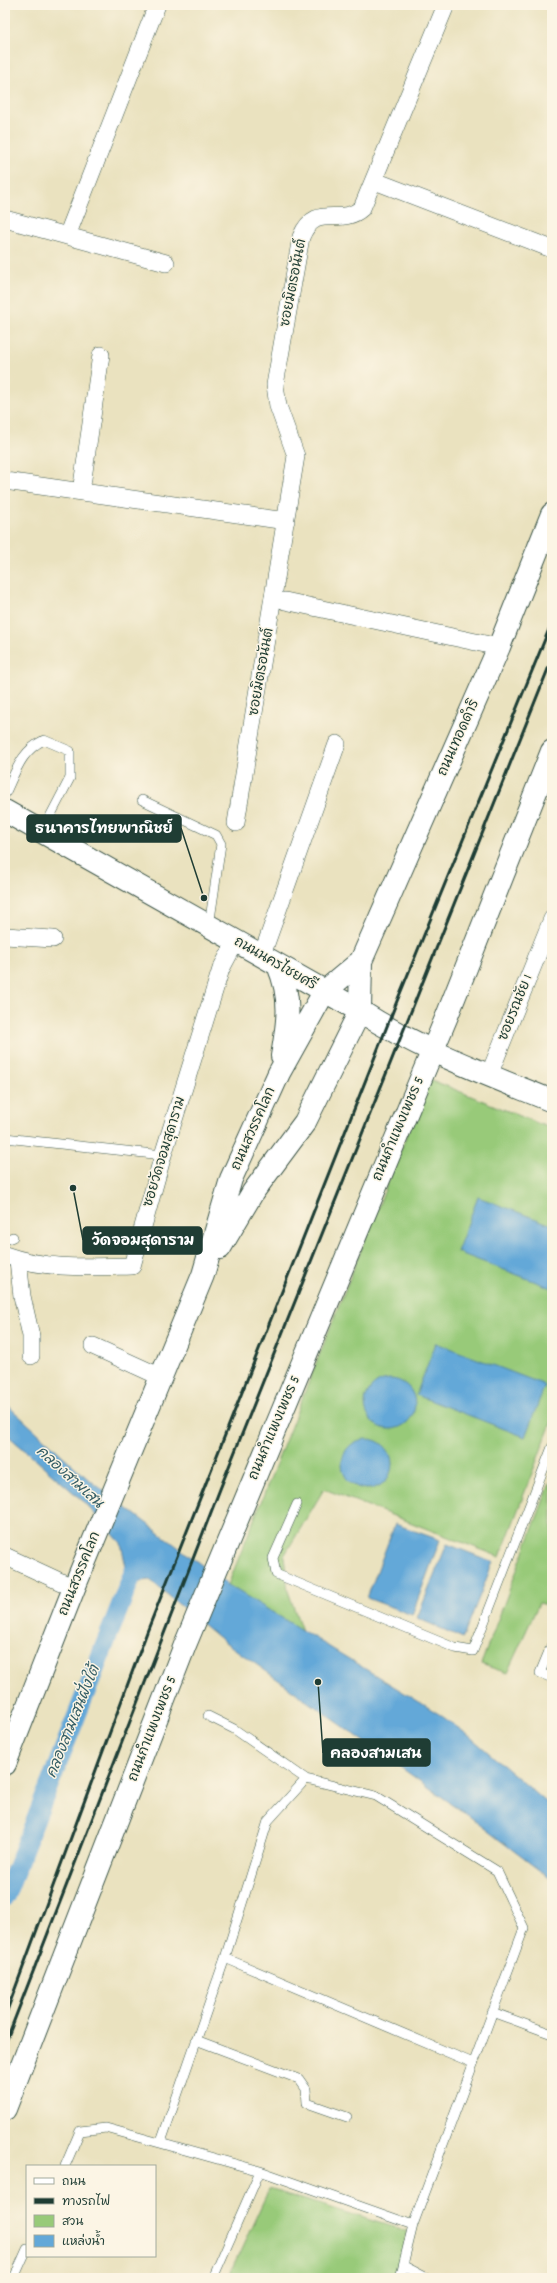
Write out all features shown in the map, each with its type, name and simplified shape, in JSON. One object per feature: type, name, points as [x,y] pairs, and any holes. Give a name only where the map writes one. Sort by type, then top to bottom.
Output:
[{"type":"street","points":[[67,236],[157,5]]},
{"type":"street","name":"ซอยมิตรอนันต์","points":[[236,823],[296,456],[278,406],[275,385],[301,237],[311,220],[319,217],[356,213],[362,208],[375,181],[446,5]]},
{"type":"street","points":[[375,181],[552,249]]},
{"type":"street","points":[[5,219],[166,263]]},
{"type":"street","points":[[81,492],[101,355]]},
{"type":"street","points":[[5,481],[286,521]]},
{"type":"street","name":"ถนนเทอดดำริ","points":[[360,1011],[361,961],[499,647],[552,514]]},
{"type":"street","points":[[285,601],[499,647]]},
{"type":"street","points":[[279,1073],[288,1024],[288,1002],[286,984],[270,960],[337,744]]},
{"type":"street","name":"ถนนกำแพงเพชร 5","points":[[5,2109],[185,1645],[432,1052],[552,751]]},
{"type":"street","name":"ถนนนครไชยศรี","points":[[5,811],[360,1011],[386,1028],[432,1052],[552,1101]]},
{"type":"street","name":"ซอยรณชัย 1","points":[[489,1075],[552,919]]},
{"type":"street","points":[[5,936],[53,940]]},
{"type":"street","name":"ซอยวัดจอมสุดาราม","points":[[12,1258],[74,1268],[132,1266],[163,1154],[221,969],[236,941]]},
{"type":"street","name":"ถนนเทอดดำริ","points":[[324,992],[361,961]]},
{"type":"street","name":"ถนนสวรรคโลก","points":[[5,1764],[77,1580],[203,1275],[231,1179],[279,1073],[324,992]]},
{"type":"street","name":"ถนนสวรรคโลก","points":[[203,1275],[253,1192],[305,1122],[360,1011]]},
{"type":"street","points":[[12,1258],[31,1336],[31,1356]]},
{"type":"street","points":[[93,1346],[161,1377]]},
{"type":"street","points":[[5,1556],[77,1580]]},
{"type":"lane","points":[[5,794],[25,753],[32,746],[44,740],[70,751],[70,778],[42,832]]},
{"type":"lane","points":[[142,800],[216,834],[222,844],[209,926]]},
{"type":"lane","points":[[5,1138],[163,1154]]},
{"type":"lane","points":[[297,1504],[273,1558],[276,1574],[455,1648],[473,1651],[552,1447]]},
{"type":"lane","points":[[552,1644],[540,1673],[552,1678]]},
{"type":"lane","points":[[208,1716],[234,1729],[306,1779],[376,1796],[497,1871],[524,1928],[413,2225],[400,2278]]},
{"type":"lane","points":[[161,2142],[225,1958],[268,1821],[306,1779]]},
{"type":"lane","points":[[225,1958],[473,2062]]},
{"type":"lane","points":[[492,2012],[552,2034]]},
{"type":"lane","points":[[196,2040],[299,2079],[306,2089],[307,2103],[347,2117]]},
{"type":"lane","points":[[64,2165],[80,2131],[106,2128],[161,2142],[260,2171],[413,2225]]},
{"type":"lane","points":[[213,2278],[260,2171]]},
{"type":"lane","points":[[14,2278],[26,2251]]},
{"type":"lane","points":[[404,2266],[427,2278]]},
{"type":"green space","points":[[429,1079],[552,1129],[552,1421],[500,1557],[324,1489],[284,1556],[288,1591],[302,1631],[228,1585]]},
{"type":"green space","points":[[552,1478],[552,1606],[539,1603],[507,1673],[481,1664]]},
{"type":"green space","points":[[269,2189],[407,2231],[405,2248],[393,2278],[228,2278]]},
{"type":"water","points":[[478,1197],[552,1225],[552,1288],[457,1252]]},
{"type":"water","points":[[436,1343],[545,1385],[525,1437],[416,1395]]},
{"type":"water","points":[[390,1379],[400,1381],[408,1386],[413,1394],[415,1404],[413,1414],[408,1422],[400,1427],[390,1429],[380,1427],[372,1422],[367,1414],[365,1404],[367,1394],[372,1386],[380,1381]]},
{"type":"water","points":[[5,1403],[87,1478],[228,1585],[439,1714],[468,1735],[552,1807],[552,1880],[459,1809],[218,1637],[150,1580],[135,1582],[127,1572],[121,1543],[82,1500],[5,1433]]},
{"type":"water","points":[[367,1439],[377,1441],[385,1446],[390,1454],[392,1464],[390,1474],[385,1482],[377,1487],[367,1489],[357,1487],[349,1482],[344,1474],[342,1464],[344,1454],[349,1446],[357,1441]]},
{"type":"water","points":[[395,1524],[440,1540],[412,1615],[367,1598]]},
{"type":"water","points":[[447,1544],[493,1562],[463,1638],[417,1618]]},
{"type":"waterway","name":"คลองสามเสนฝั่งใต้","points":[[5,1897],[141,1553]]},
{"type":"railway","points":[[5,2016],[147,1632],[397,1001],[552,622]]},
{"type":"railway","points":[[5,2044],[220,1489],[552,659]]},
{"type":"place","name":"ธนาคารไทยพาณิชย์","points":[[204,898]]},
{"type":"place","name":"วัดจอมสุดาราม","points":[[73,1188]]},
{"type":"place","name":"คลองสามเสน","points":[[318,1682]]}]
